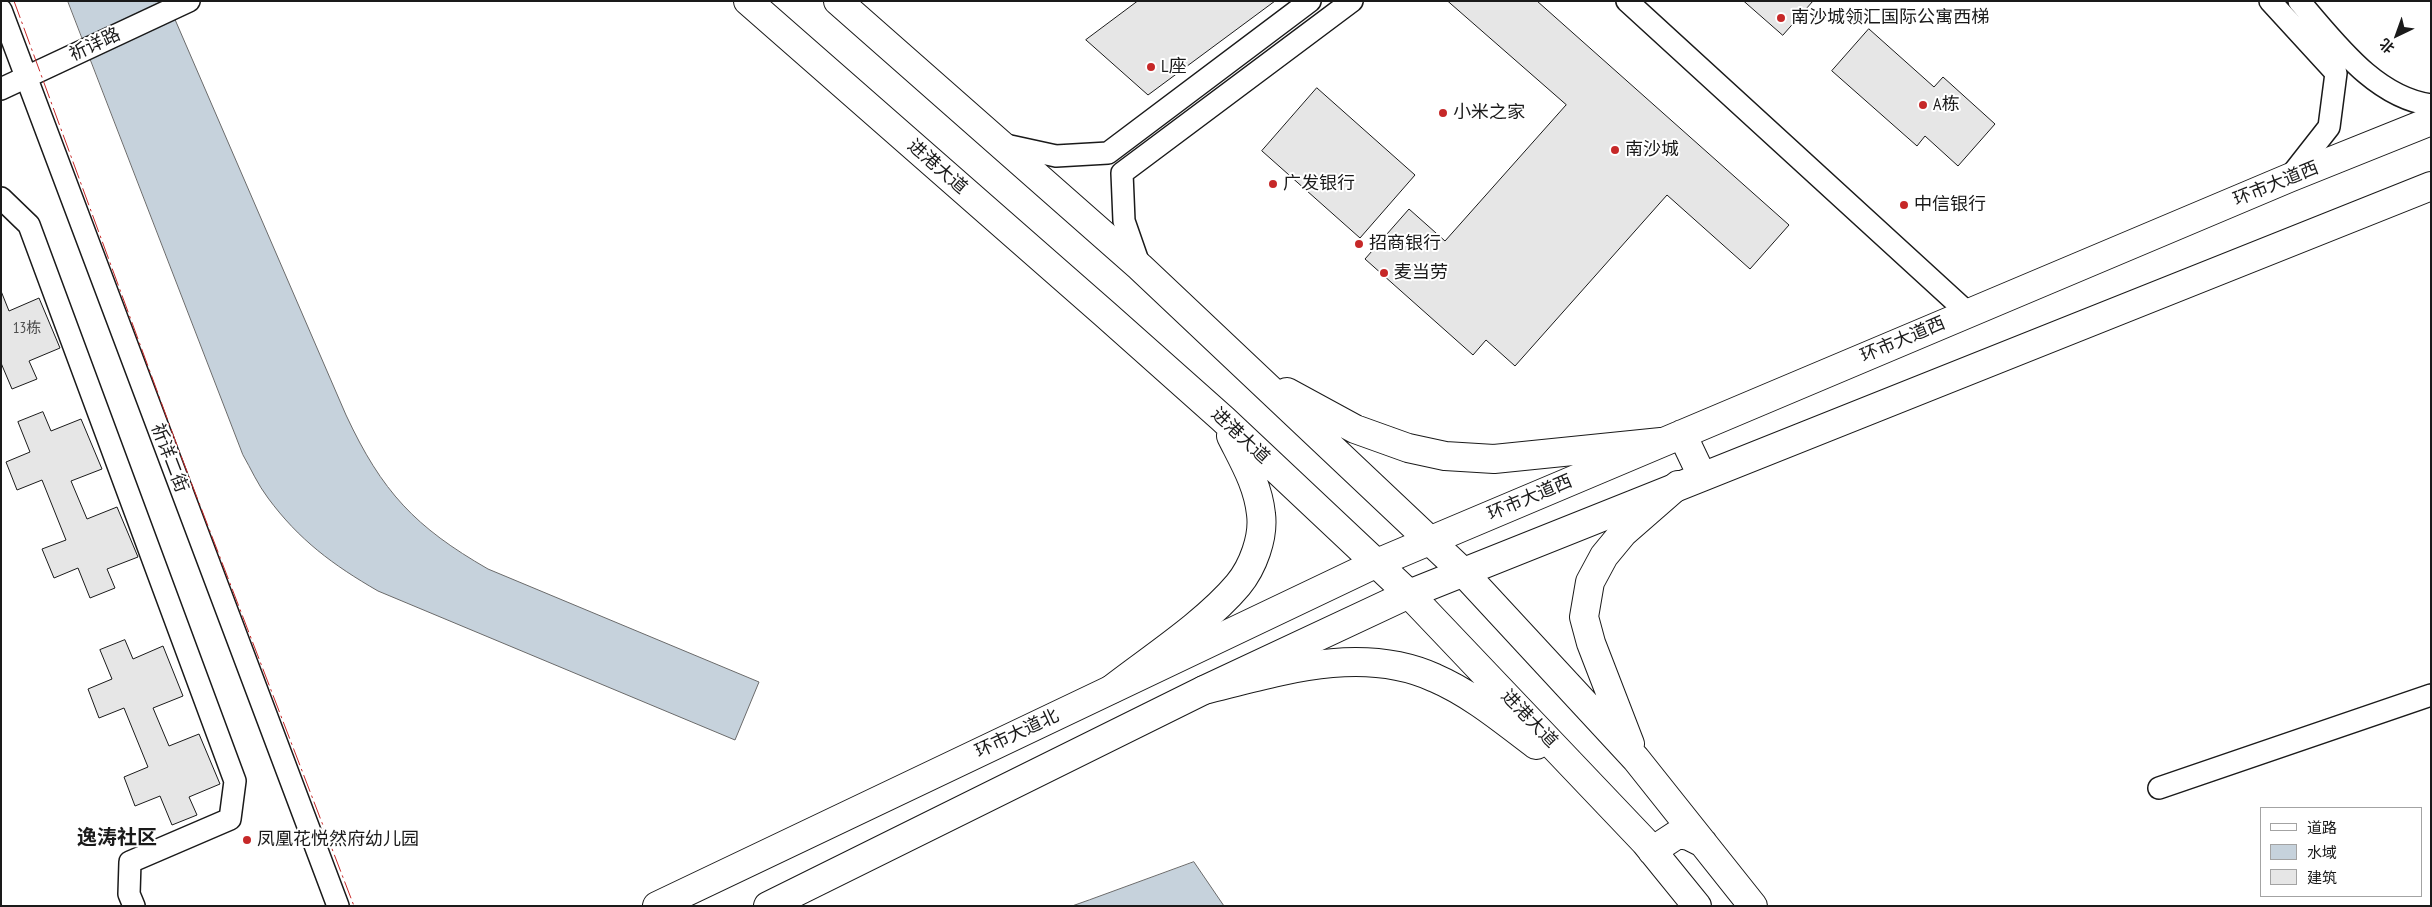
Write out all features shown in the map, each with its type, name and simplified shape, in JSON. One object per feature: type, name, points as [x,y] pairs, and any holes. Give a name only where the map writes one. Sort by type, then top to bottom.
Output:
[{"type":"main road","name":"进港大道","points":[[748,1],[1223,420],[1377,563],[1409,594],[1597,791],[1652,851],[1697,906]]},
{"type":"main road","points":[[838,1],[1140,267],[1462,571],[1636,760],[1754,906]]},
{"type":"main road","name":"环市大道西","points":[[1377,563],[2289,178],[2431,121]]},
{"type":"main road","points":[[768,906],[1204,690],[1462,571],[2429,188]]},
{"type":"main road","points":[[1254,374],[1355,429],[1408,448],[1445,456],[1494,459],[1671,438],[1690,481]]},
{"type":"main road","points":[[1112,689],[1203,618],[1239,584],[1258,548],[1261,515],[1255,482],[1223,420]]},
{"type":"main road","points":[[1636,760],[1591,643],[1584,617],[1590,582],[1604,556],[1624,533],[1690,481]]},
{"type":"main road","name":"环市大道北","points":[[657,906],[1377,563]]},
{"type":"main road","points":[[1204,690],[1295,668],[1347,662],[1395,665],[1434,677],[1477,701],[1597,791]]},
{"type":"main road","points":[[1652,851],[1678,834],[1689,836],[1704,843]]},
{"type":"street","points":[[1001,144],[1056,156],[1108,153],[1310,1]]},
{"type":"street","points":[[1140,267],[1124,222],[1122,173],[1352,1]]},
{"type":"street","points":[[1627,1],[1968,313]]},
{"type":"street","points":[[2270,1],[2336,74],[2329,126],[2289,178]]},
{"type":"street","points":[[2299,1],[2342,50],[2374,80],[2414,103],[2431,105]]},
{"type":"street","name":"祈详路","points":[[1,90],[26,76],[184,4]]},
{"type":"street","name":"祈详二街","points":[[1,10],[338,906]]},
{"type":"street","points":[[1,198],[30,224],[235,781],[230,819],[130,862],[129,894],[134,906]]},
{"type":"street","points":[[2159,788],[2431,695]]},
{"type":"water","points":[[68,1],[167,1],[346,415],[373,466],[403,505],[440,538],[488,569],[759,682],[735,740],[378,591],[332,561],[292,527],[264,493],[243,455]]},
{"type":"water","points":[[1194,862],[1224,906],[1072,906],[1089,900]]},
{"type":"building","name":"L座","points":[[1138,1],[1275,1],[1148,95],[1086,40]]},
{"type":"building","name":"南沙城","points":[[1448,1],[1537,1],[1789,225],[1750,269],[1667,195],[1515,366],[1486,340],[1473,355],[1365,259],[1409,209],[1445,241],[1566,105]]},
{"type":"building","name":"南沙城领汇国际公寓西梯","points":[[1744,1],[1813,1],[1783,35]]},
{"type":"building","name":"A栋","points":[[1869,29],[1934,87],[1943,77],[1995,124],[1958,166],[1925,136],[1917,146],[1832,71]]},
{"type":"building","points":[[1317,88],[1415,175],[1360,238],[1262,151]]},
{"type":"building","points":[[1,291],[9,311],[39,298],[60,348],[29,361],[37,379],[12,389],[1,363]]},
{"type":"building","points":[[43,412],[51,431],[81,419],[102,469],[71,481],[87,519],[117,507],[138,557],[107,569],[115,588],[90,598],[78,568],[54,578],[42,549],[66,540],[42,480],[17,490],[6,462],[30,452],[18,422]]},
{"type":"building","points":[[125,640],[133,659],[163,646],[183,696],[153,708],[169,746],[199,734],[220,784],[189,797],[197,815],[172,825],[160,796],[135,806],[124,777],[148,767],[124,708],[99,718],[88,689],[112,679],[100,650]]},
{"type":"power","points":[[14,1],[178,448],[354,906]]},
{"type":"place","name":"南沙城领汇国际公寓西梯","points":[[1781,18]]},
{"type":"place","name":"L座","points":[[1151,67]]},
{"type":"place","name":"A栋","points":[[1923,105]]},
{"type":"place","name":"小米之家","points":[[1443,113]]},
{"type":"place","name":"南沙城","points":[[1615,150]]},
{"type":"place","name":"广发银行","points":[[1273,184]]},
{"type":"place","name":"中信银行","points":[[1904,205]]},
{"type":"place","name":"招商银行","points":[[1359,244]]},
{"type":"place","name":"麦当劳","points":[[1384,273]]},
{"type":"place","name":"凤凰花悦然府幼儿园","points":[[247,840]]},
{"type":"district","name":"逸涛社区","points":[[117,838]]}]
